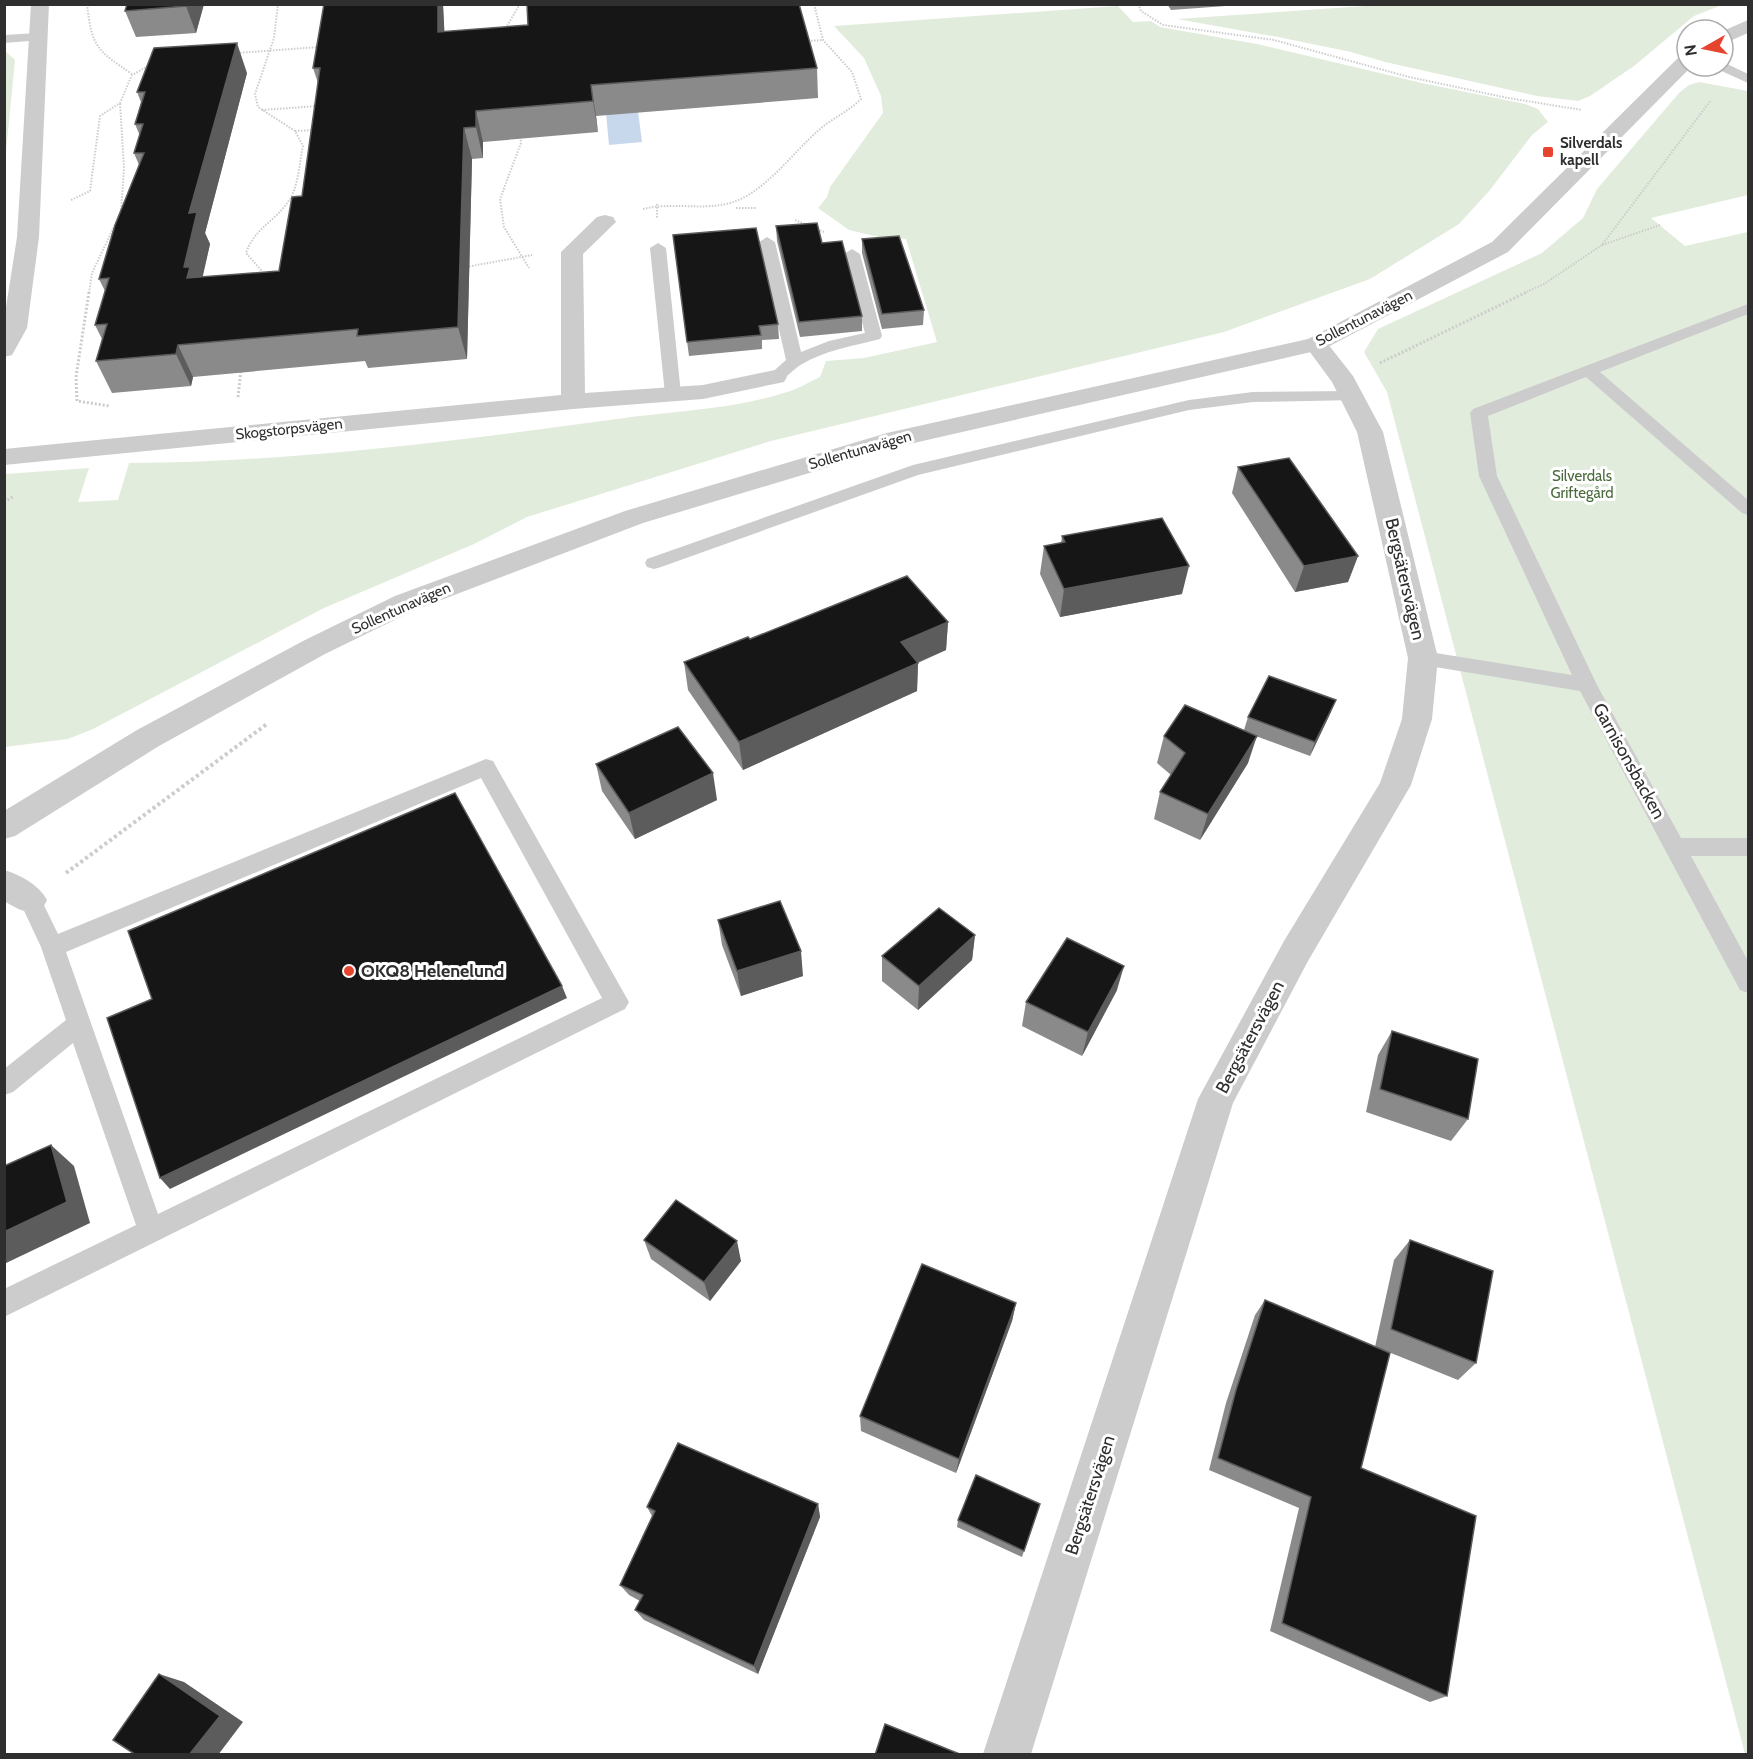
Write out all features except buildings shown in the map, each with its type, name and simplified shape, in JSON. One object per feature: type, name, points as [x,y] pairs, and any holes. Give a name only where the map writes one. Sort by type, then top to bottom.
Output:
[{"type":"street","points":[[4,350],[15,328],[28,237],[40,4]]},
{"type":"street","points":[[1735,32],[1749,26]]},
{"type":"street","name":"Sollentunavägen","points":[[4,827],[148,738],[315,647],[405,603],[634,517],[887,441],[1316,344],[1500,247],[1675,72]]},
{"type":"street","points":[[573,401],[572,252],[605,222]]},
{"type":"street","name":"Bergsätersvägen","points":[[1007,1755],[1216,1099],[1296,951],[1395,785],[1417,719],[1423,658],[1370,432],[1344,381],[1316,344]]},
{"type":"street","name":"Skogstorpsvägen","points":[[4,458],[573,401],[704,392],[775,377]]},
{"type":"lane","points":[[4,39],[38,37]]},
{"type":"lane","points":[[1735,72],[1749,79]]},
{"type":"lane","points":[[767,242],[795,361]]},
{"type":"lane","points":[[658,248],[673,394]]},
{"type":"lane","name":"Skogstorpsvägen","points":[[775,377],[795,361],[835,344],[873,336],[852,254]]},
{"type":"lane","points":[[1587,685],[1488,476],[1479,413],[1749,309]]},
{"type":"lane","points":[[1589,370],[1749,509]]},
{"type":"lane","name":"Sollentunavägen","points":[[654,562],[913,471],[1189,405],[1252,397],[1352,396]]},
{"type":"lane","name":"Garnisonsbacken","points":[[1423,658],[1587,685],[1749,983]]},
{"type":"lane","points":[[4,1304],[617,1002],[486,766],[53,947]]},
{"type":"lane","points":[[1676,847],[1749,847]]},
{"type":"lane","points":[[17,892],[53,947],[151,1231]]},
{"type":"lane","points":[[4,1084],[79,1024]]},
{"type":"path","points":[[87,4],[90,33],[103,54],[132,74]]},
{"type":"path","points":[[259,278],[261,270],[254,265],[246,253],[248,242],[254,232],[292,196],[303,146],[295,131],[258,107],[255,94],[273,38],[278,4]]},
{"type":"path","points":[[502,34],[520,4]]},
{"type":"path","points":[[605,222],[657,204],[735,202],[757,187],[822,128],[852,109],[861,99],[852,72],[823,40],[814,4]]},
{"type":"path","points":[[1138,4],[1141,11],[1163,25],[1274,40],[1408,77],[1508,98],[1583,110]]},
{"type":"path","points":[[799,42],[823,40]]},
{"type":"path","points":[[232,53],[325,46]]},
{"type":"path","points":[[111,406],[77,401],[76,377],[92,273],[121,212],[124,168],[120,104],[136,69],[161,62]]},
{"type":"path","points":[[65,203],[90,191],[100,116],[120,104]]},
{"type":"path","points":[[261,110],[320,106]]},
{"type":"path","points":[[295,131],[318,129]]},
{"type":"path","points":[[520,131],[521,143],[500,200],[504,227],[531,272]]},
{"type":"path","points":[[1602,245],[1660,225]]},
{"type":"path","points":[[459,268],[522,255],[572,252]]},
{"type":"path","points":[[235,402],[241,383],[241,365]]},
{"type":"path","points":[[17,892],[271,722]]},
{"type":"green space","points":[[1395,4],[1722,4],[1692,18],[1675,18],[1675,32],[1634,66],[1590,96],[1578,101],[1537,96],[1385,62],[1351,52],[1177,19]]},
{"type":"green space","points":[[1118,6],[1133,22],[1151,21],[1160,27],[1257,44],[1422,83],[1525,104],[1538,109],[1548,122],[1532,135],[1490,190],[1459,224],[1370,279],[1224,332],[771,441],[527,517],[474,544],[324,608],[93,729],[68,739],[5,747],[5,474],[89,468],[78,502],[118,500],[129,463],[251,459],[373,449],[745,403],[795,389],[820,377],[826,361],[864,358],[937,342],[906,239],[879,237],[849,230],[818,208],[827,197],[830,187],[883,113],[881,96],[864,58],[834,26]]},
{"type":"green space","points":[[5,51],[15,60],[5,162]]},
{"type":"green space","name":"Silverdals Griftegård","points":[[1699,82],[1748,91],[1748,195],[1651,218],[1685,246],[1748,232],[1748,1754],[1745,1754],[1387,392],[1364,352],[1378,329],[1542,253],[1583,218],[1597,189],[1679,93],[1689,85]]},
{"type":"water","points":[[638,111],[642,142],[609,145],[606,113]]},
{"type":"place","name":"Silverdals kapell","points":[[1548,152]]},
{"type":"place","name":"OKQ8 Helenelund","points":[[349,971]]}]
